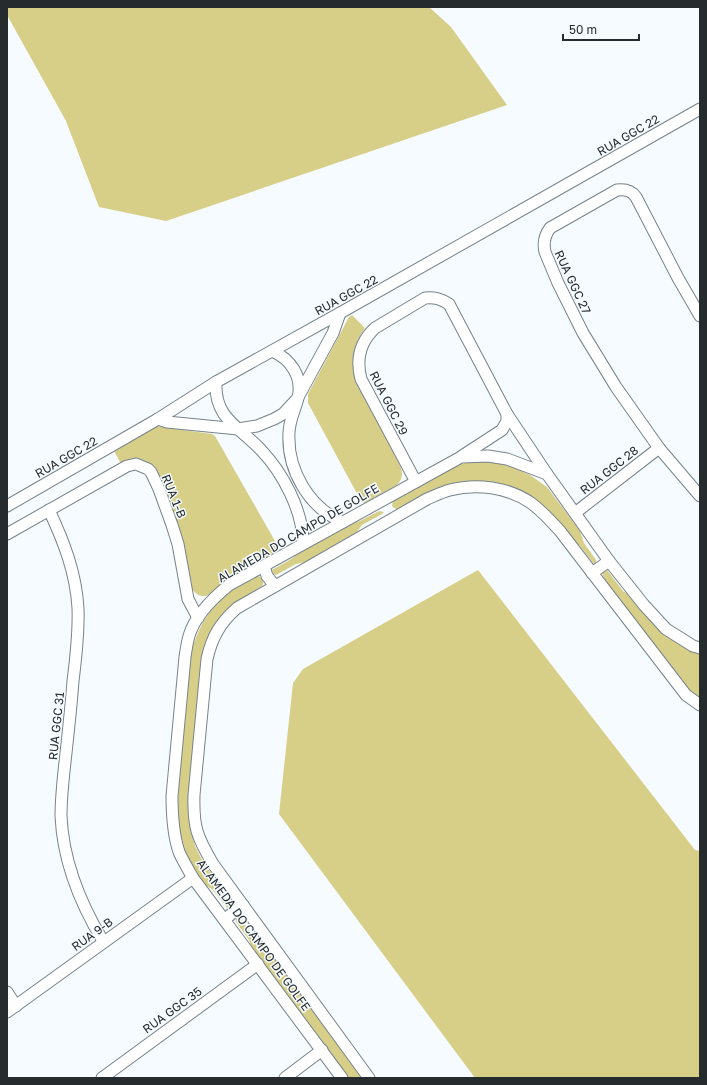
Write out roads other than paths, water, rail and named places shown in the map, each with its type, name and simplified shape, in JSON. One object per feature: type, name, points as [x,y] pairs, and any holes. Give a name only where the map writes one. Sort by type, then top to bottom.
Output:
[{"type":"street","name":"RUA GGC 22","points":[[7,506],[158,419],[216,382],[340,314],[700,109]]},
{"type":"street","name":"RUA GGC 27","points":[[700,316],[678,278],[636,197],[630,191],[622,189],[617,190],[550,228],[547,232],[544,242],[545,252],[577,321],[616,387],[660,448],[700,496]]},
{"type":"street","name":"RUA GGC 29","points":[[416,482],[362,379],[358,365],[360,351],[366,338],[375,328],[425,298],[434,298],[449,304],[507,414],[547,474]]},
{"type":"street","points":[[340,314],[333,333],[293,410],[289,433],[290,455],[293,465],[305,489],[314,503],[328,514],[343,522]]},
{"type":"street","points":[[158,419],[167,422],[238,429],[257,426],[283,414],[298,399],[299,385],[296,372],[292,366],[284,357],[272,351]]},
{"type":"street","points":[[216,382],[216,396],[220,409],[228,420],[258,446],[276,468],[298,509],[302,527],[303,543]]},
{"type":"street","points":[[461,457],[502,430],[507,421],[507,414]]},
{"type":"street","name":"RUA GGC 28","points":[[575,513],[660,448]]},
{"type":"street","name":"ALAMEDA DO CAMPO DE GOLFE","points":[[342,1078],[193,878],[180,854],[172,818],[172,796],[185,658],[190,635],[198,618],[214,598],[229,585],[380,500],[461,457],[488,456],[507,459],[547,474]]},
{"type":"street","name":"RUA 1-B","points":[[7,534],[127,466],[140,465],[151,472],[159,489],[172,525],[188,599],[198,618]]},
{"type":"street","points":[[547,474],[609,561],[644,605],[666,629],[693,646],[700,648]]},
{"type":"street","name":"ALAMEDA DO CAMPO DE GOLFE","points":[[369,1078],[213,864],[202,846],[196,832],[194,795],[208,659],[211,642],[219,627],[227,617],[237,608],[427,499],[449,490],[467,487],[507,491],[526,500],[547,517],[560,531],[686,695],[700,705]]},
{"type":"street","points":[[380,500],[388,508],[391,519]]},
{"type":"street","name":"RUA GGC 31","points":[[49,510],[62,537],[68,555],[73,574],[78,608],[78,638],[61,802],[63,834],[74,883],[88,914],[103,941]]},
{"type":"street","points":[[592,573],[609,561]]},
{"type":"street","points":[[264,566],[267,576],[275,586]]},
{"type":"street","name":"RUA 9-B","points":[[11,1009],[103,941],[193,878]]},
{"type":"street","points":[[225,920],[243,905]]},
{"type":"street","name":"RUA GGC 35","points":[[102,1078],[258,964]]},
{"type":"street","points":[[7,992],[11,1009]]},
{"type":"street","points":[[285,1078],[322,1050]]}]
